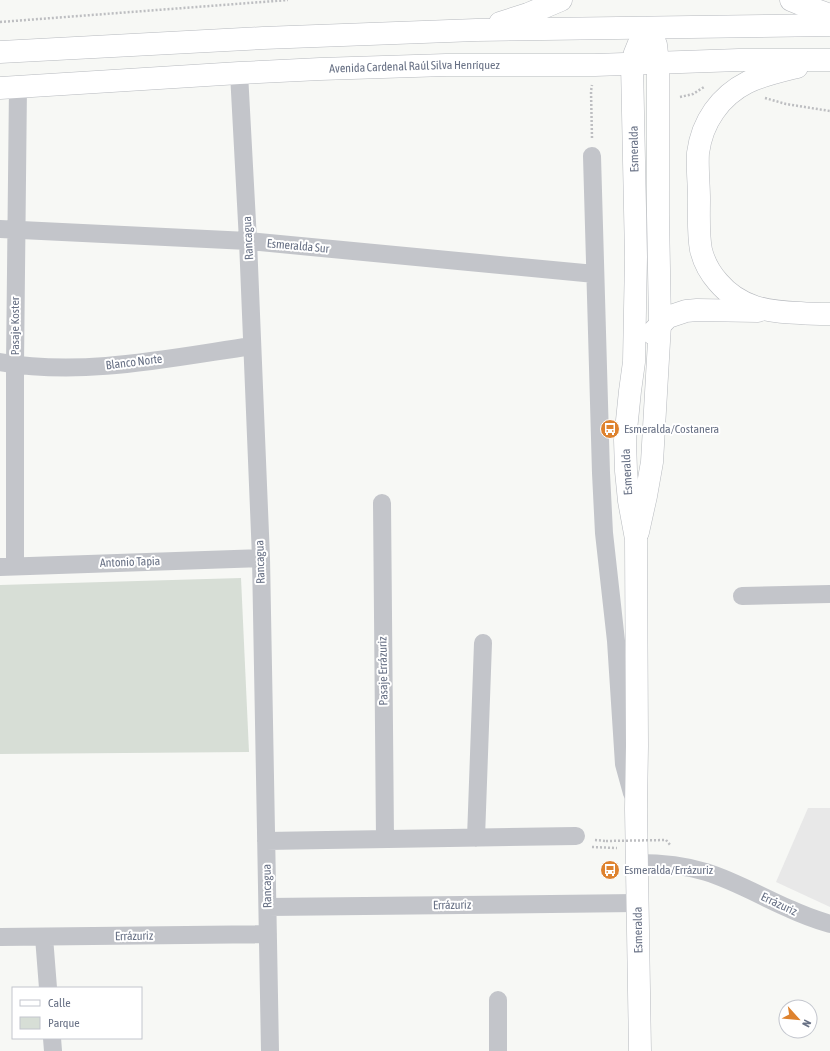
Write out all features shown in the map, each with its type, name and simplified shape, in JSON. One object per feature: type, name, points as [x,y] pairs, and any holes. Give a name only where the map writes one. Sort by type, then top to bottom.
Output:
[{"type":"main road","points":[[476,30],[528,14],[561,0]]},
{"type":"main road","points":[[791,0],[830,15]]},
{"type":"main road","points":[[0,52],[263,38],[476,30],[830,25]]},
{"type":"main road","points":[[636,539],[652,462],[656,372],[660,324],[658,63],[656,45],[649,28]]},
{"type":"main road","name":"Esmeralda","points":[[640,1051],[636,809],[636,539],[629,501],[626,456],[627,414],[634,362],[636,257],[632,64],[634,54],[639,43],[649,28]]},
{"type":"main road","name":"Avenida Cardenal Raúl Silva Henríquez","points":[[9,87],[239,73],[446,65],[595,65],[746,60],[830,61]]},
{"type":"main road","points":[[830,61],[782,71],[748,82],[734,90],[712,112],[700,140],[698,155],[701,250],[706,264],[722,287],[744,303],[754,308],[781,313],[830,314]]},
{"type":"main road","points":[[634,362],[647,339],[660,324],[668,318],[686,311],[767,311]]},
{"type":"street","name":"Rancagua","points":[[239,73],[248,241],[261,558],[270,1051]]},
{"type":"street","name":"Pasaje Koster","points":[[8,566],[7,363],[9,87]]},
{"type":"street","name":"Esmeralda","points":[[592,156],[604,533],[616,641],[624,764],[636,809]]},
{"type":"street","name":"Esmeralda Sur","points":[[8,229],[248,241],[595,274]]},
{"type":"street","name":"Blanco Norte","points":[[7,363],[73,368],[121,365],[252,346]]},
{"type":"street","name":"Pasaje Errázuriz","points":[[382,503],[385,840]]},
{"type":"street","name":"Antonio Tapia","points":[[8,566],[261,558]]},
{"type":"street","points":[[742,596],[830,594]]},
{"type":"street","points":[[476,838],[483,643]]},
{"type":"street","points":[[266,841],[476,838],[585,841]]},
{"type":"street","name":"Errázuriz","points":[[637,863],[663,863],[706,872],[727,879],[792,910],[830,924]]},
{"type":"street","name":"Errázuriz","points":[[268,908],[637,903]]},
{"type":"street","name":"Errázuriz","points":[[0,937],[268,934]]},
{"type":"street","points":[[44,937],[48,987]]},
{"type":"street","points":[[498,1000],[498,1051]]},
{"type":"street","points":[[52,1039],[53,1051]]},
{"type":"path","points":[[0,22],[288,0]]},
{"type":"path","points":[[592,156],[591,91],[595,65]]},
{"type":"path","points":[[585,841],[666,840]]},
{"type":"path","points":[[585,841],[612,848]]},
{"type":"shaded area","points":[[808,808],[830,808],[830,907],[776,882]]},
{"type":"green space","points":[[241,578],[249,752],[0,754],[0,585]]},
{"type":"place","name":"Esmeralda/Costanera","points":[[610,429]]},
{"type":"place","name":"Esmeralda/Errázuriz","points":[[610,870]]}]
